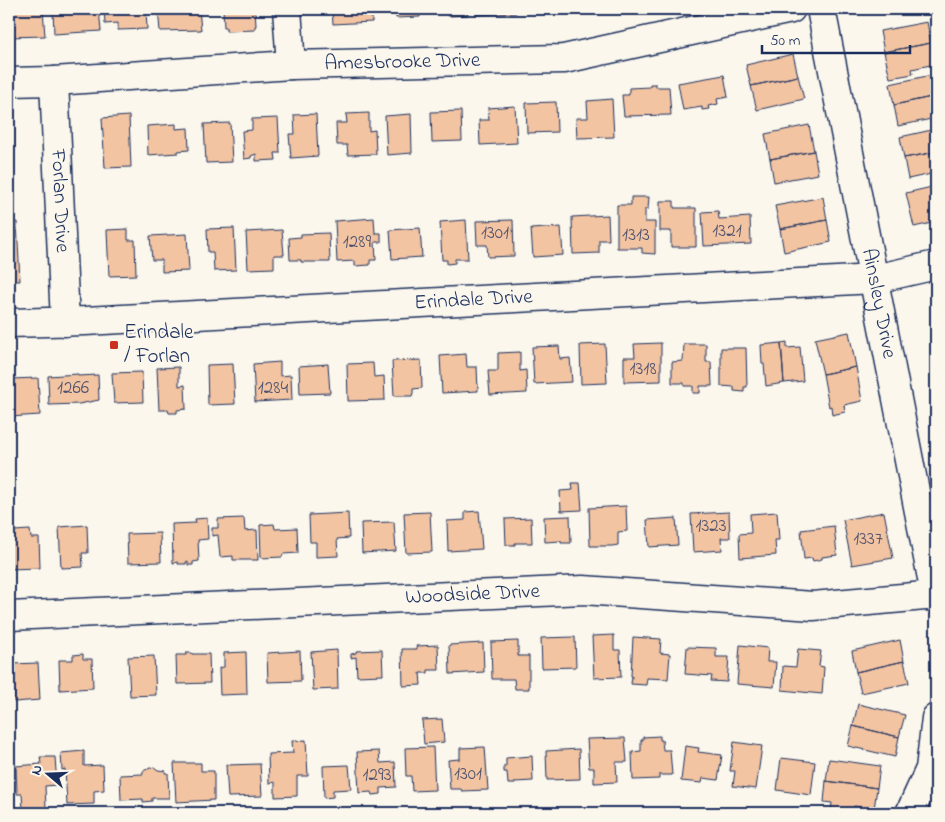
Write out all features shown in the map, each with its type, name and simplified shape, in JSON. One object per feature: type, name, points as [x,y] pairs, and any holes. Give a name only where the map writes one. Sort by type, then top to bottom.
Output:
[{"type":"street","points":[[287,9],[290,65]]},
{"type":"street","name":"Amesbrooke Drive","points":[[9,82],[54,81],[290,65],[564,59],[791,9]]},
{"type":"street","name":"Ainsley Drive","points":[[822,9],[936,599]]},
{"type":"street","name":"Forlan Drive","points":[[54,81],[65,322]]},
{"type":"street","name":"Erindale Drive","points":[[9,323],[65,322],[875,279],[936,265]]},
{"type":"street","name":"Woodside Drive","points":[[9,616],[583,590],[813,606],[936,595]]},
{"type":"street","points":[[910,813],[930,769],[936,718]]},
{"type":"building","points":[[9,9],[43,9],[45,36],[9,37]]},
{"type":"building","points":[[53,9],[99,9],[101,31],[54,34]]},
{"type":"building","points":[[104,9],[146,9],[147,29],[118,30],[118,23],[105,24]]},
{"type":"building","points":[[158,9],[199,9],[201,30],[160,31]]},
{"type":"building","points":[[223,9],[255,9],[255,30],[226,31]]},
{"type":"building","points":[[332,9],[372,9],[372,22],[333,24]]},
{"type":"building","points":[[396,9],[420,9],[420,17],[396,18]]},
{"type":"building","points":[[448,9],[468,9],[468,15],[448,16]]},
{"type":"building","points":[[477,9],[516,9],[516,13],[477,15]]},
{"type":"building","points":[[927,22],[931,43],[884,52],[880,31]]},
{"type":"building","points":[[931,43],[935,64],[912,69],[913,74],[890,78],[884,52]]},
{"type":"building","points":[[793,54],[798,76],[751,86],[746,65]]},
{"type":"building","points":[[936,74],[936,96],[894,105],[890,84]]},
{"type":"building","points":[[724,75],[728,97],[717,99],[718,104],[708,106],[709,109],[702,110],[702,107],[683,110],[678,83]]},
{"type":"building","points":[[798,76],[804,99],[757,110],[751,86]]},
{"type":"building","points":[[650,84],[656,84],[656,87],[669,87],[671,115],[624,116],[622,95],[629,95],[629,88],[650,87]]},
{"type":"building","points":[[936,96],[936,118],[898,126],[894,105]]},
{"type":"building","points":[[612,99],[614,137],[577,138],[576,118],[588,118],[587,101]]},
{"type":"building","points":[[556,102],[557,132],[527,133],[526,103]]},
{"type":"building","points":[[515,106],[517,143],[480,145],[479,120],[489,120],[488,108]]},
{"type":"building","points":[[461,111],[462,141],[432,142],[431,112]]},
{"type":"building","points":[[369,113],[369,131],[375,130],[376,154],[348,155],[347,145],[337,145],[336,123],[347,123],[346,114]]},
{"type":"building","points":[[316,114],[318,156],[291,158],[289,134],[295,134],[294,115]]},
{"type":"building","points":[[411,114],[412,153],[387,155],[385,116]]},
{"type":"building","points":[[129,116],[131,167],[105,168],[102,118]]},
{"type":"building","points":[[278,118],[280,153],[275,153],[276,160],[256,161],[256,154],[251,156],[251,158],[244,159],[242,131],[252,130],[252,119]]},
{"type":"building","points":[[230,123],[232,162],[206,163],[204,124]]},
{"type":"building","points":[[176,124],[176,129],[188,128],[189,150],[178,151],[178,153],[148,155],[147,126]]},
{"type":"building","points":[[809,125],[814,151],[770,159],[765,134]]},
{"type":"building","points":[[9,126],[14,126],[14,167],[9,167]]},
{"type":"building","points":[[936,129],[936,152],[904,158],[900,137]]},
{"type":"building","points":[[814,151],[818,174],[774,182],[770,159]]},
{"type":"building","points":[[936,152],[936,173],[908,179],[904,158]]},
{"type":"building","points":[[936,186],[936,222],[914,227],[906,193]]},
{"type":"building","points":[[631,197],[649,197],[648,209],[645,209],[645,222],[655,222],[655,254],[642,253],[642,248],[617,248],[617,205],[631,205]]},
{"type":"building","points":[[823,197],[827,220],[780,229],[775,206]]},
{"type":"building","points":[[660,201],[674,201],[674,208],[696,208],[696,247],[671,247],[671,231],[660,231]]},
{"type":"building","points":[[718,211],[719,219],[750,217],[751,244],[704,246],[702,212]]},
{"type":"building","points":[[608,215],[609,240],[599,240],[599,253],[573,254],[572,217]]},
{"type":"building","points":[[374,218],[375,233],[381,233],[381,242],[375,242],[376,260],[370,260],[370,265],[355,266],[355,261],[337,262],[335,221]]},
{"type":"building","points":[[466,220],[468,259],[455,259],[455,263],[447,264],[447,260],[442,260],[440,222]]},
{"type":"building","points":[[513,220],[514,256],[488,257],[487,245],[477,245],[476,221]]},
{"type":"building","points":[[827,220],[831,242],[784,252],[780,229]]},
{"type":"building","points":[[17,222],[20,281],[9,281],[9,223]]},
{"type":"building","points":[[561,227],[563,255],[533,257],[531,229]]},
{"type":"building","points":[[234,228],[236,270],[214,271],[213,252],[208,252],[207,229]]},
{"type":"building","points":[[420,228],[422,257],[392,259],[390,230]]},
{"type":"building","points":[[128,229],[128,240],[135,240],[136,275],[109,276],[107,230]]},
{"type":"building","points":[[282,230],[284,255],[274,255],[274,268],[248,269],[246,232]]},
{"type":"building","points":[[329,233],[330,262],[290,260],[289,238],[301,237],[301,234]]},
{"type":"building","points":[[187,234],[189,271],[162,272],[162,260],[152,260],[150,236]]},
{"type":"building","points":[[849,332],[856,367],[823,374],[815,339]]},
{"type":"building","points":[[787,342],[787,348],[800,347],[803,381],[784,383],[781,343]]},
{"type":"building","points":[[661,343],[661,381],[624,382],[624,357],[635,357],[634,344]]},
{"type":"building","points":[[781,343],[784,383],[766,386],[761,345]]},
{"type":"building","points":[[605,344],[607,383],[581,384],[580,345]]},
{"type":"building","points":[[684,344],[706,344],[706,362],[711,362],[712,386],[700,386],[700,393],[693,393],[693,386],[684,386],[684,383],[672,383],[672,362],[683,361]]},
{"type":"building","points":[[559,346],[560,359],[570,358],[572,382],[534,384],[532,347]]},
{"type":"building","points":[[721,348],[746,348],[747,387],[744,387],[744,392],[734,391],[734,387],[721,386]]},
{"type":"building","points":[[520,352],[520,371],[526,370],[527,393],[490,395],[488,371],[498,371],[498,353]]},
{"type":"building","points":[[466,354],[467,367],[477,367],[478,391],[442,393],[440,356]]},
{"type":"building","points":[[421,360],[422,388],[413,389],[412,396],[394,396],[392,361]]},
{"type":"building","points":[[280,362],[280,376],[291,375],[292,400],[255,402],[253,364]]},
{"type":"building","points":[[373,363],[374,377],[384,376],[385,400],[348,401],[347,364]]},
{"type":"building","points":[[233,364],[235,404],[208,405],[207,365]]},
{"type":"building","points":[[328,364],[330,393],[300,394],[299,366]]},
{"type":"building","points":[[179,367],[179,386],[185,385],[186,409],[177,410],[177,413],[159,410],[157,368]]},
{"type":"building","points":[[856,367],[862,401],[844,405],[845,412],[832,415],[823,374]]},
{"type":"building","points":[[142,372],[143,402],[114,403],[112,373]]},
{"type":"building","points":[[78,374],[78,376],[98,375],[99,400],[79,404],[49,405],[48,376]]},
{"type":"building","points":[[38,378],[40,415],[9,417],[9,393],[12,393],[11,379]]},
{"type":"building","points":[[572,483],[580,483],[582,510],[561,511],[560,491],[573,490]]},
{"type":"building","points":[[626,506],[627,531],[618,532],[618,545],[590,546],[589,508]]},
{"type":"building","points":[[479,511],[482,549],[448,551],[447,521],[465,520],[465,512]]},
{"type":"building","points":[[430,512],[432,552],[406,553],[404,513]]},
{"type":"building","points":[[729,512],[730,538],[721,538],[722,550],[693,552],[691,514]]},
{"type":"building","points":[[777,512],[779,540],[775,540],[776,555],[740,558],[739,534],[751,533],[750,514]]},
{"type":"building","points":[[884,512],[893,558],[852,565],[843,520]]},
{"type":"building","points":[[348,513],[349,538],[337,539],[338,556],[316,557],[316,542],[310,542],[309,515]]},
{"type":"building","points":[[570,516],[571,543],[561,543],[561,541],[545,542],[544,517]]},
{"type":"building","points":[[207,518],[208,539],[198,540],[199,561],[193,562],[193,565],[188,565],[188,561],[186,564],[173,563],[172,524],[196,523],[195,519]]},
{"type":"building","points":[[244,518],[245,531],[257,530],[258,560],[233,560],[233,556],[220,557],[218,535],[212,536],[212,528],[218,528],[218,519]]},
{"type":"building","points":[[531,518],[532,543],[506,545],[505,519]]},
{"type":"building","points":[[676,518],[678,545],[649,547],[647,520]]},
{"type":"building","points":[[394,522],[396,551],[362,553],[361,523]]},
{"type":"building","points":[[274,524],[275,529],[297,528],[298,553],[283,554],[282,557],[261,558],[260,525]]},
{"type":"building","points":[[87,525],[88,553],[82,553],[83,567],[61,568],[59,527]]},
{"type":"building","points":[[834,526],[837,555],[822,557],[822,559],[813,561],[812,558],[804,559],[801,530]]},
{"type":"building","points":[[30,530],[31,538],[39,538],[40,568],[9,569],[9,540],[14,539],[14,531]]},
{"type":"building","points":[[160,533],[161,562],[128,563],[127,534]]},
{"type":"building","points":[[614,635],[614,650],[620,650],[621,677],[594,678],[592,636]]},
{"type":"building","points":[[575,637],[576,667],[542,668],[541,638]]},
{"type":"building","points":[[633,637],[661,639],[660,653],[670,654],[668,679],[647,678],[646,685],[631,684]]},
{"type":"building","points":[[900,640],[904,661],[856,672],[852,651]]},
{"type":"building","points":[[518,641],[518,656],[529,656],[529,689],[515,689],[514,679],[492,679],[491,642]]},
{"type":"building","points":[[483,643],[484,672],[450,674],[449,645]]},
{"type":"building","points":[[438,645],[439,670],[428,670],[428,673],[420,673],[421,685],[403,686],[402,649],[417,649],[416,646]]},
{"type":"building","points":[[740,645],[768,648],[767,662],[776,662],[774,687],[737,684]]},
{"type":"building","points":[[687,647],[716,648],[716,657],[729,657],[727,682],[711,681],[712,676],[685,674]]},
{"type":"building","points":[[798,649],[821,651],[819,666],[824,667],[822,694],[782,690],[783,666],[796,667]]},
{"type":"building","points":[[337,650],[338,689],[313,690],[311,652]]},
{"type":"building","points":[[382,650],[383,675],[357,676],[356,657],[351,658],[351,654],[356,653],[356,651]]},
{"type":"building","points":[[300,651],[301,681],[268,682],[267,653]]},
{"type":"building","points":[[246,652],[247,694],[220,695],[219,668],[224,667],[224,653]]},
{"type":"building","points":[[186,653],[209,654],[210,683],[177,684],[176,655],[186,655]]},
{"type":"building","points":[[83,654],[83,659],[92,659],[93,688],[60,690],[59,660],[73,660],[73,655]]},
{"type":"building","points":[[154,656],[156,695],[130,696],[128,657]]},
{"type":"building","points":[[904,661],[909,683],[861,693],[856,672]]},
{"type":"building","points":[[38,663],[40,700],[14,702],[12,664]]},
{"type":"building","points":[[858,704],[905,715],[899,737],[853,726]]},
{"type":"building","points":[[442,719],[444,742],[424,744],[422,720]]},
{"type":"building","points":[[853,726],[899,737],[895,757],[848,746]]},
{"type":"building","points":[[660,736],[663,750],[670,750],[672,775],[659,775],[659,779],[633,780],[632,752],[641,751],[641,740],[643,740],[643,737]]},
{"type":"building","points":[[625,738],[627,762],[616,762],[617,782],[594,783],[594,768],[589,768],[587,739]]},
{"type":"building","points":[[306,740],[308,776],[297,776],[297,796],[275,797],[275,782],[269,783],[268,754],[293,753],[292,741]]},
{"type":"building","points":[[734,742],[762,746],[756,789],[733,786],[735,771],[730,771]]},
{"type":"building","points":[[685,746],[699,748],[698,752],[722,755],[718,780],[703,778],[702,783],[681,781]]},
{"type":"building","points":[[433,747],[435,790],[412,791],[411,776],[406,776],[405,748]]},
{"type":"building","points":[[485,747],[488,790],[462,791],[461,789],[450,789],[448,760],[460,759],[460,748]]},
{"type":"building","points":[[579,749],[580,779],[547,780],[546,751]]},
{"type":"building","points":[[84,751],[84,766],[103,765],[104,790],[94,791],[94,804],[67,805],[65,769],[62,770],[61,753]]},
{"type":"building","points":[[379,751],[380,763],[395,762],[396,787],[381,788],[381,794],[372,795],[371,792],[359,793],[357,752]]},
{"type":"building","points":[[532,756],[533,781],[508,784],[507,772],[504,772],[506,758]]},
{"type":"building","points":[[40,757],[55,757],[57,785],[45,786],[46,808],[23,809],[22,794],[17,794],[16,766],[41,764]]},
{"type":"building","points":[[781,758],[815,762],[811,795],[777,790]]},
{"type":"building","points":[[829,759],[880,766],[877,788],[826,781]]},
{"type":"building","points":[[174,763],[201,763],[201,771],[214,771],[214,800],[176,802]]},
{"type":"building","points":[[260,764],[262,796],[228,797],[226,765]]},
{"type":"building","points":[[349,765],[351,789],[333,790],[333,797],[324,798],[323,766]]},
{"type":"building","points":[[154,767],[168,773],[169,798],[152,798],[152,801],[143,802],[143,799],[121,800],[120,775],[143,774],[143,771]]},
{"type":"building","points":[[826,781],[877,788],[874,809],[854,806],[853,813],[831,811],[832,803],[824,802]]},
{"type":"place","name":"Erindale / Forlan","points":[[114,345]]}]
